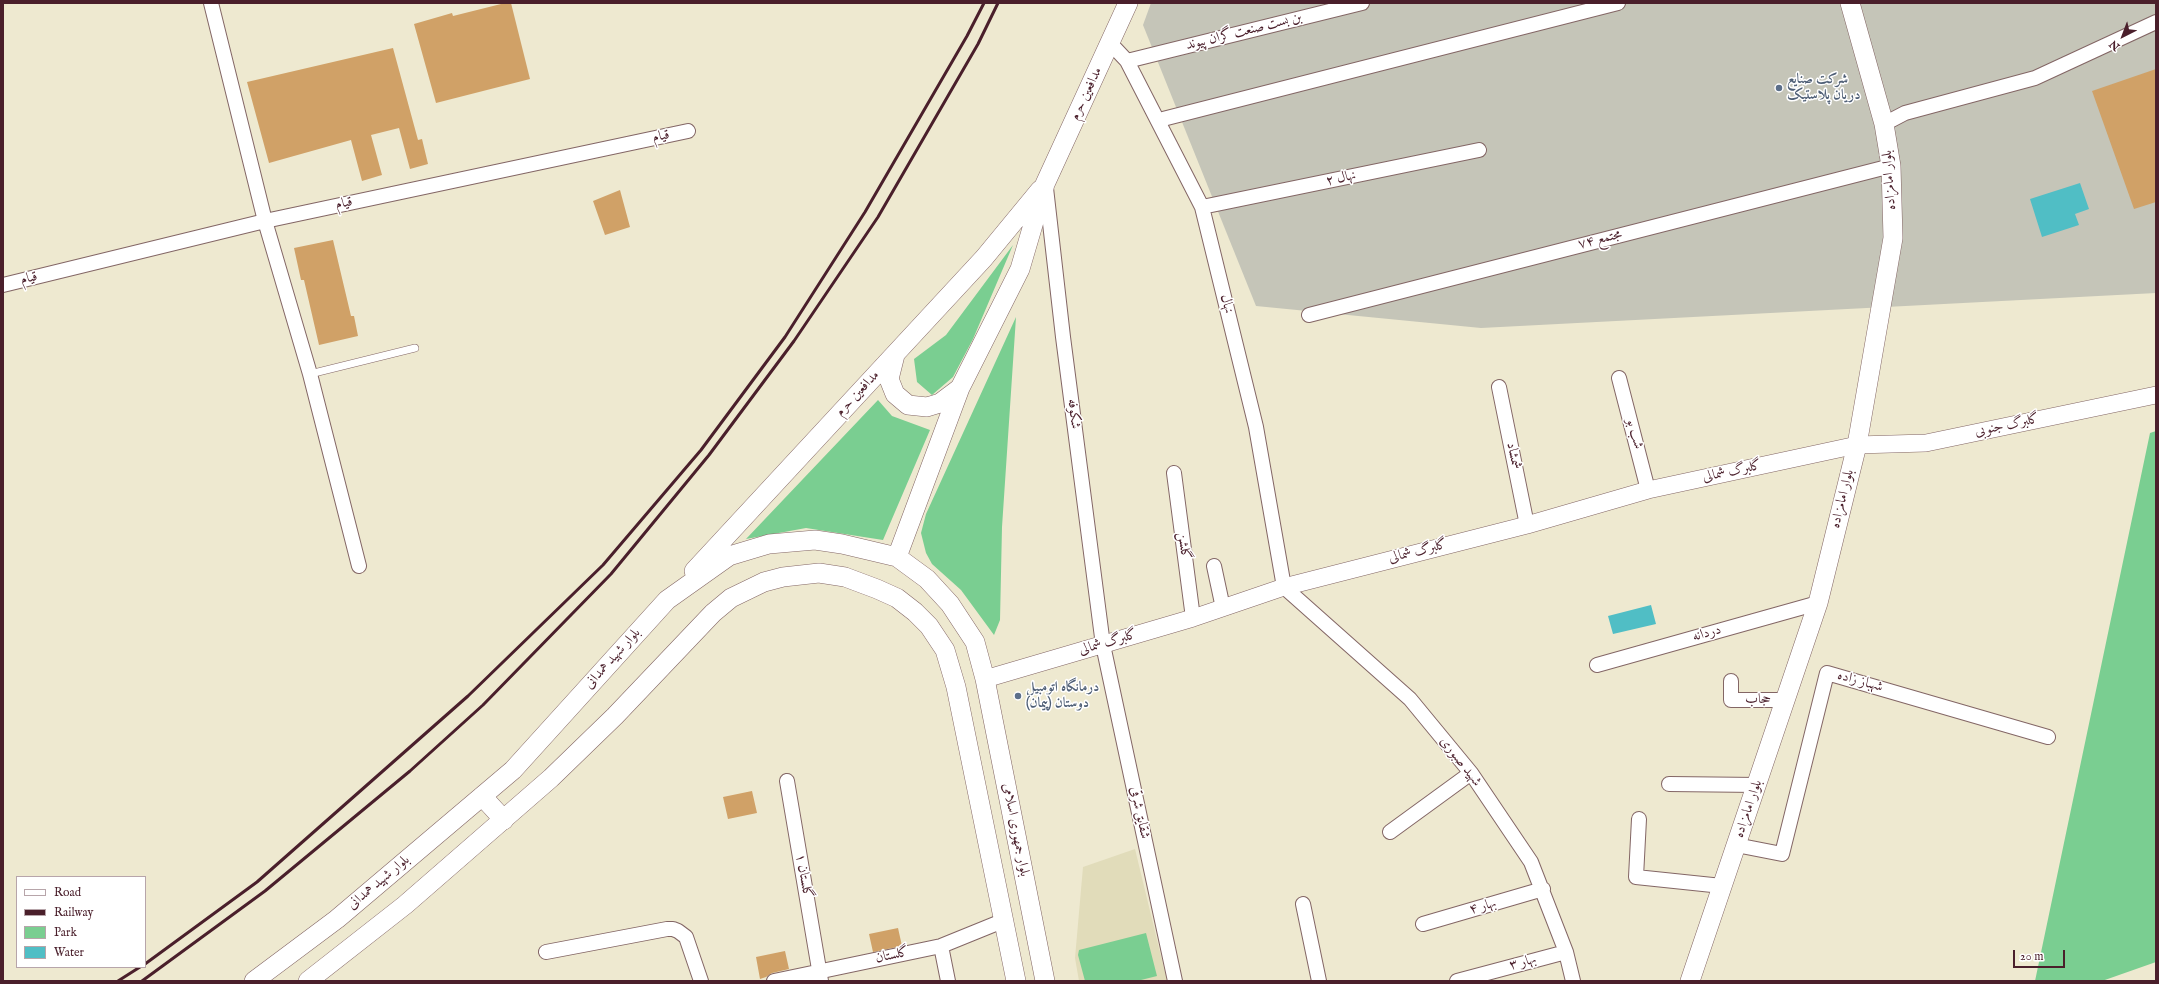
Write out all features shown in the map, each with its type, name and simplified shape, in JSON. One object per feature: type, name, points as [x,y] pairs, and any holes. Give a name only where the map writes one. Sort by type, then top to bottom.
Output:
[{"type":"main road","name":"مدافعین حرم","points":[[897,557],[960,388],[1020,270],[1046,184],[1111,44],[1128,3]]},
{"type":"main road","name":"بلوار امامزاده","points":[[1690,981],[1758,785],[1818,603],[1857,445],[1893,238],[1891,166],[1884,124],[1850,3]]},
{"type":"main road","name":"مدافعین حرم","points":[[667,600],[984,258],[1046,184]]},
{"type":"main road","points":[[895,354],[889,379],[895,394],[908,405],[926,407],[940,403],[960,388]]},
{"type":"main road","name":"بلوار شهید همدانی","points":[[254,981],[337,919],[513,770],[667,600],[729,556],[769,544],[815,540],[842,544],[897,557],[927,580],[950,604],[975,642],[985,679]]},
{"type":"main road","points":[[308,981],[405,905],[551,778],[604,726],[713,613],[731,598],[764,582],[783,577],[819,573],[845,578],[877,588],[897,598],[915,612],[929,626],[945,650],[956,687],[985,679]]},
{"type":"main road","name":"بلوار جمهوری اسلامی","points":[[985,679],[1045,981]]},
{"type":"main road","name":"بلوار جمهوری اسلامی","points":[[956,687],[1005,920],[1016,981]]},
{"type":"main road","points":[[482,796],[504,820]]},
{"type":"street","points":[[211,3],[266,221],[310,374],[359,566]]},
{"type":"street","name":"بن بست صنعت گران پیوند","points":[[1127,61],[1362,3]]},
{"type":"street","points":[[1159,120],[1618,3]]},
{"type":"street","points":[[1884,124],[1905,113],[2035,78],[2156,22]]},
{"type":"street","name":"نهال","points":[[1111,44],[1127,61],[1159,120],[1202,207],[1256,427],[1284,587]]},
{"type":"street","name":"قیام","points":[[3,285],[266,221],[688,131]]},
{"type":"street","name":"نهال ۲","points":[[1202,207],[1479,150]]},
{"type":"street","name":"مجتمع ۷۴","points":[[1309,314],[1891,166]]},
{"type":"street","name":"شکوفه","points":[[1046,184],[1063,337],[1103,645]]},
{"type":"street","name":"شب بو","points":[[1619,378],[1648,490]]},
{"type":"street","name":"شمشاد","points":[[1499,387],[1527,525]]},
{"type":"street","name":"گلبرگ جنوبی","points":[[1857,445],[1926,442],[2156,395]]},
{"type":"street","name":"گلبرگ شمالی","points":[[985,679],[1193,618],[1284,587],[1527,525],[1648,490],[1857,445]]},
{"type":"street","name":"گلشن","points":[[1174,473],[1193,618]]},
{"type":"street","points":[[1214,566],[1223,608]]},
{"type":"street","name":"شهید صبوری","points":[[1284,587],[1410,699],[1471,773],[1531,862],[1543,889],[1566,952],[1574,981]]},
{"type":"street","name":"دردانه","points":[[1597,665],[1818,603]]},
{"type":"street","name":"شقایق شرقی","points":[[1103,645],[1175,981]]},
{"type":"street","name":"شهباز زاده","points":[[1736,845],[1782,854],[1827,673],[2048,738]]},
{"type":"street","name":"حجاب","points":[[1731,681],[1731,700],[1785,700]]},
{"type":"street","points":[[1390,832],[1471,773]]},
{"type":"street","name":"گلستان ۱","points":[[787,781],[820,976]]},
{"type":"street","points":[[1669,784],[1758,785]]},
{"type":"street","points":[[1639,819],[1636,877],[1722,886]]},
{"type":"street","name":"بهار ۴","points":[[1423,924],[1543,889]]},
{"type":"street","points":[[1303,904],[1319,981]]},
{"type":"street","name":"گلستان","points":[[774,981],[820,976],[941,946],[1005,920]]},
{"type":"street","points":[[546,952],[673,929],[678,930],[686,937],[701,981]]},
{"type":"street","points":[[941,946],[948,981]]},
{"type":"street","name":"بهار ۳","points":[[1457,981],[1566,952]]},
{"type":"lane","points":[[310,374],[415,348]]},
{"type":"shaded area","points":[[1151,3],[2156,3],[2156,293],[1481,328],[1256,306],[1143,25]]},
{"type":"shaded area","points":[[1135,849],[1167,981],[1079,981],[1075,958],[1083,867]]},
{"type":"green space","points":[[1013,245],[973,339],[953,377],[932,395],[917,382],[914,359],[946,335]]},
{"type":"green space","points":[[1016,317],[1002,527],[1000,620],[994,635],[961,590],[932,564],[926,553],[921,533],[926,514]]},
{"type":"green space","points":[[878,400],[892,416],[930,430],[883,540],[806,528],[746,539]]},
{"type":"green space","points":[[2156,431],[2156,962],[2102,981],[2035,981],[2150,433]]},
{"type":"green space","points":[[1146,933],[1157,976],[1137,981],[1085,981],[1078,955],[1079,950]]},
{"type":"water","points":[[2080,183],[2089,209],[2075,214],[2079,225],[2042,237],[2030,199]]},
{"type":"water","points":[[1651,605],[1656,624],[1613,634],[1608,616]]},
{"type":"building","points":[[505,3],[511,3],[530,79],[436,103],[414,24],[452,13],[453,16]]},
{"type":"building","points":[[393,48],[418,140],[422,139],[428,164],[410,169],[399,128],[371,135],[382,175],[362,181],[351,140],[269,163],[247,82]]},
{"type":"building","points":[[2156,69],[2156,202],[2134,209],[2092,91]]},
{"type":"building","points":[[620,190],[630,227],[605,235],[593,201]]},
{"type":"building","points":[[333,240],[351,316],[354,316],[358,336],[319,345],[304,280],[301,280],[294,248]]},
{"type":"building","points":[[752,791],[757,813],[728,819],[723,797]]},
{"type":"building","points":[[898,928],[902,946],[873,952],[869,934]]},
{"type":"building","points":[[785,951],[789,969],[772,973],[760,979],[756,957]]},
{"type":"railway","points":[[146,963],[257,882],[468,696],[603,565],[701,450],[785,337],[865,212],[967,36],[984,3]]},
{"type":"railway","points":[[142,981],[265,891],[410,771],[483,705],[611,574],[709,455],[794,341],[878,217],[978,44],[998,3]]},
{"type":"railway","points":[[118,981],[138,968]]},
{"type":"place","name":"شرکت صنایع دریان پلاستیک","points":[[1779,88]]},
{"type":"place","name":"درمانگاه اتومبیل دوستان (پیمان)","points":[[1018,696]]}]
